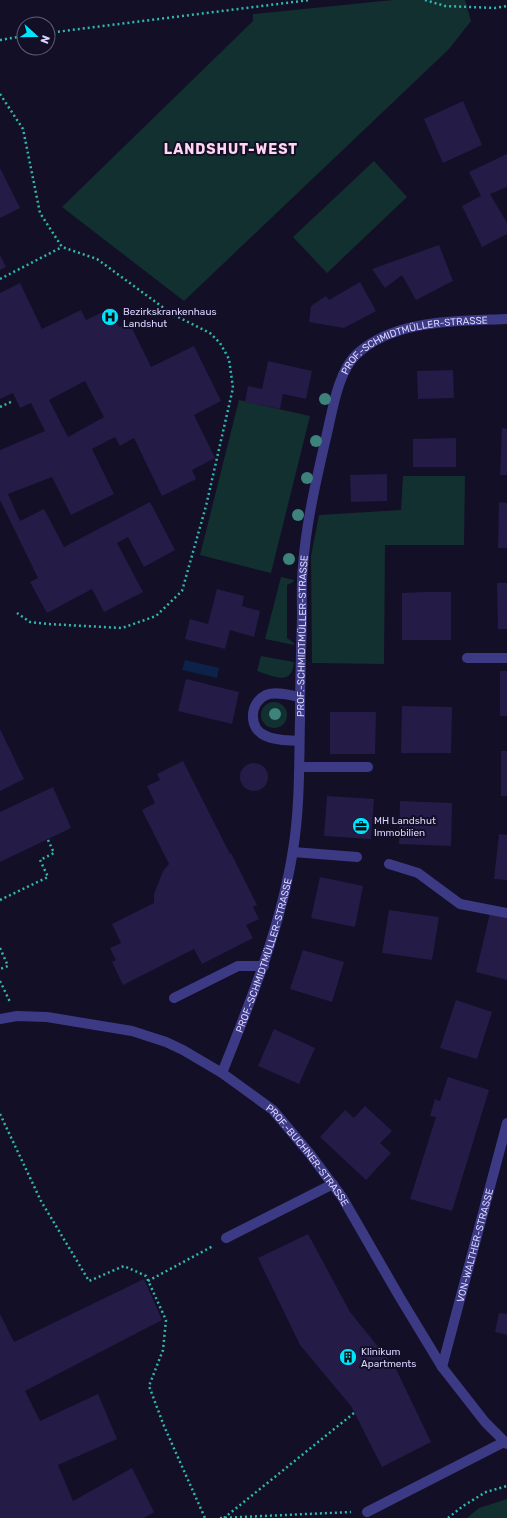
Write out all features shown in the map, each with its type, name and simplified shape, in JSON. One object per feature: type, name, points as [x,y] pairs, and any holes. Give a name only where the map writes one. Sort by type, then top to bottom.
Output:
[{"type":"street","name":"PROF.-SCHMIDTMÜLLER-STRASSE","points":[[222,1072],[264,966],[281,906],[293,852],[300,767],[299,741],[303,565],[310,515],[336,396],[343,374],[356,355],[377,339],[394,332],[414,327],[442,323],[507,319]]},
{"type":"street","points":[[467,658],[507,658]]},
{"type":"street","points":[[299,741],[274,739],[266,736],[258,731],[254,724],[252,715],[254,706],[260,699],[267,695],[276,693],[300,697]]},
{"type":"street","points":[[300,767],[368,767]]},
{"type":"street","points":[[293,852],[357,857]]},
{"type":"street","points":[[389,864],[418,872],[460,904],[507,913]]},
{"type":"street","points":[[174,998],[238,966],[264,966]]},
{"type":"street","name":"PROF.-BUCHNER-STRASSE","points":[[0,1019],[17,1016],[47,1017],[132,1031],[166,1042],[222,1072],[273,1110],[333,1184],[442,1367],[485,1422],[505,1443]]},
{"type":"street","name":"VON-WALTHER-STRASSE","points":[[442,1367],[507,1123]]},
{"type":"street","points":[[226,1238],[333,1184]]},
{"type":"street","points":[[367,1512],[505,1443]]},
{"type":"path","points":[[56,32],[308,0]]},
{"type":"path","points":[[425,0],[445,6],[495,8],[507,6]]},
{"type":"path","points":[[0,40],[16,37]]},
{"type":"path","points":[[0,94],[23,128],[40,213],[62,247],[97,259],[172,314],[210,333],[220,343],[230,359],[234,388],[206,506],[182,591],[156,616],[122,628],[36,623],[30,622],[17,614]]},
{"type":"path","points":[[0,279],[62,247]]},
{"type":"path","points":[[0,407],[13,401]]},
{"type":"path","points":[[0,900],[48,877],[40,860],[54,853],[48,840]]},
{"type":"path","points":[[0,948],[8,966],[0,969]]},
{"type":"path","points":[[0,981],[17,1016]]},
{"type":"path","points":[[0,1114],[41,1201],[89,1281],[124,1266],[146,1276],[166,1320],[163,1350],[149,1386],[164,1426],[204,1518]]},
{"type":"path","points":[[148,1281],[226,1238]]},
{"type":"path","points":[[224,1518],[354,1413]]},
{"type":"path","points":[[448,1518],[463,1506],[486,1492],[507,1486]]},
{"type":"path","points":[[220,1518],[367,1512]]},
{"type":"green space","points":[[393,0],[465,0],[471,21],[449,49],[184,301],[62,207],[253,21],[253,14]]},
{"type":"green space","points":[[374,161],[407,197],[327,273],[293,237]]},
{"type":"green space","points":[[239,400],[310,416],[271,573],[200,555]]},
{"type":"green space","points":[[403,476],[465,476],[464,545],[385,545],[384,664],[312,663],[311,556],[319,515],[401,510]]},
{"type":"green space","points":[[281,577],[294,580],[287,585],[287,638],[294,643],[294,645],[265,639]]},
{"type":"green space","points":[[261,656],[294,662],[290,675],[281,678],[257,671]]},
{"type":"green space","points":[[274,702],[283,706],[287,715],[283,724],[274,728],[265,724],[261,715],[265,706]]},
{"type":"green space","points":[[507,1499],[507,1518],[467,1518],[479,1508]]},
{"type":"water","points":[[185,660],[219,668],[217,678],[182,670]]},
{"type":"building","points":[[463,101],[482,145],[443,163],[424,119]]},
{"type":"building","points":[[507,154],[507,187],[490,194],[507,223],[507,234],[482,247],[462,206],[481,196],[469,172]]},
{"type":"building","points":[[0,168],[20,208],[0,218]]},
{"type":"building","points":[[439,245],[453,281],[416,300],[402,275],[385,288],[372,269]]},
{"type":"building","points":[[0,255],[6,267],[0,270]]},
{"type":"building","points":[[360,282],[376,311],[344,328],[309,322],[311,306],[326,296],[329,300]]},
{"type":"building","points":[[20,283],[42,329],[81,310],[86,320],[109,309],[119,327],[129,322],[151,367],[194,346],[221,401],[194,415],[215,458],[192,470],[196,479],[162,496],[134,438],[120,446],[115,437],[92,449],[114,494],[71,515],[52,477],[8,494],[20,521],[44,509],[64,547],[150,502],[175,550],[144,567],[128,537],[117,543],[143,592],[104,612],[92,589],[47,613],[30,582],[38,578],[0,500],[0,450],[45,431],[31,403],[20,408],[13,393],[0,399],[0,293]],"holes":[[[85,381],[104,417],[68,437],[49,400]]]},
{"type":"building","points":[[268,361],[312,371],[306,399],[283,394],[280,409],[245,402],[248,386],[262,389]]},
{"type":"building","points":[[453,370],[454,398],[418,399],[417,371]]},
{"type":"building","points":[[502,428],[507,429],[507,475],[500,475]]},
{"type":"building","points":[[456,438],[456,467],[413,467],[413,439]]},
{"type":"building","points":[[387,474],[387,501],[351,502],[350,475]]},
{"type":"building","points":[[499,502],[507,503],[507,548],[498,548]]},
{"type":"building","points":[[497,583],[507,583],[507,629],[498,629]]},
{"type":"building","points":[[217,589],[244,596],[242,606],[260,611],[254,637],[230,630],[225,649],[185,639],[190,619],[208,624]]},
{"type":"building","points":[[451,592],[451,640],[402,640],[402,593]]},
{"type":"building","points":[[500,671],[507,671],[507,716],[500,716]]},
{"type":"building","points":[[186,679],[239,692],[232,724],[178,711]]},
{"type":"building","points":[[402,706],[452,707],[451,753],[401,753]]},
{"type":"building","points":[[330,712],[376,712],[375,754],[330,754]]},
{"type":"building","points":[[0,729],[24,779],[0,791]]},
{"type":"building","points":[[501,751],[507,751],[507,796],[501,796]]},
{"type":"building","points":[[183,761],[257,905],[253,907],[259,919],[246,925],[253,938],[202,964],[194,949],[123,985],[112,962],[116,960],[110,948],[121,943],[112,924],[154,903],[154,894],[163,871],[169,864],[142,810],[155,803],[147,786],[160,780],[157,774]]},
{"type":"building","points":[[254,763],[264,767],[268,777],[264,787],[254,791],[244,787],[240,777],[244,767]]},
{"type":"building","points":[[53,787],[71,828],[0,862],[0,812]]},
{"type":"building","points":[[327,796],[374,799],[371,839],[324,836]]},
{"type":"building","points":[[400,801],[452,803],[451,846],[399,844]]},
{"type":"building","points":[[499,834],[507,835],[507,880],[494,879]]},
{"type":"building","points":[[320,877],[363,886],[355,927],[311,918]]},
{"type":"building","points":[[389,910],[439,917],[432,960],[382,953]]},
{"type":"building","points":[[490,913],[507,917],[507,980],[476,972]]},
{"type":"building","points":[[303,950],[344,962],[332,1002],[290,989]]},
{"type":"building","points":[[456,1000],[492,1012],[477,1059],[440,1048]]},
{"type":"building","points":[[274,1029],[315,1048],[299,1084],[258,1066]]},
{"type":"building","points":[[448,1077],[489,1090],[452,1211],[410,1199],[436,1117],[430,1116],[435,1099],[440,1101]]},
{"type":"building","points":[[365,1106],[392,1131],[380,1143],[391,1153],[366,1180],[320,1137],[345,1110],[354,1118]]},
{"type":"building","name":"Klinikum Apartments","points":[[308,1234],[350,1312],[396,1369],[431,1442],[382,1467],[351,1406],[300,1345],[258,1258]]},
{"type":"building","points":[[144,1279],[162,1320],[25,1391],[40,1421],[98,1394],[117,1439],[58,1465],[73,1501],[132,1468],[154,1512],[144,1518],[0,1518],[0,1314],[14,1342]]},
{"type":"building","points":[[499,1313],[507,1314],[507,1335],[495,1332]]},
{"type":"place","name":"Bezirkskrankenhaus Landshut","points":[[110,317]]},
{"type":"place","name":"MH Landshut Immobilien","points":[[361,826]]},
{"type":"place","name":"Klinikum Apartments","points":[[348,1357]]},
{"type":"district","name":"LANDSHUT-WEST","points":[[231,149]]}]
